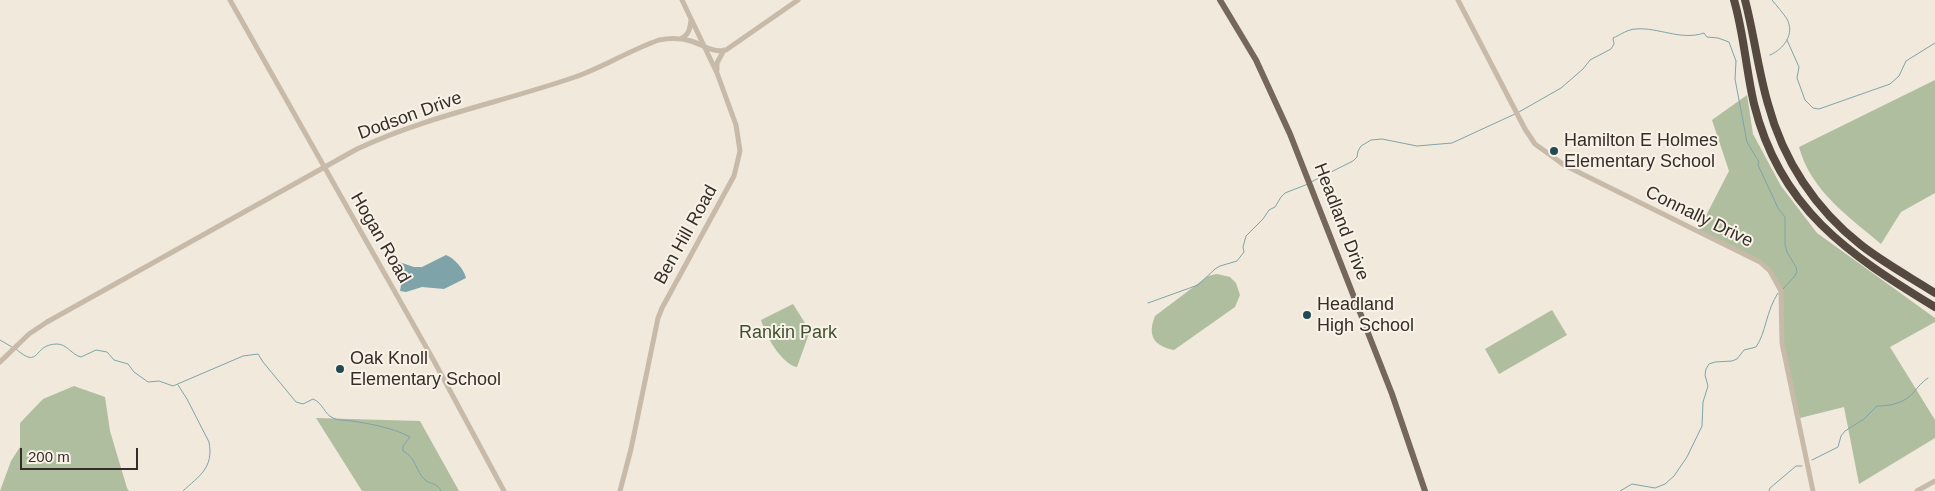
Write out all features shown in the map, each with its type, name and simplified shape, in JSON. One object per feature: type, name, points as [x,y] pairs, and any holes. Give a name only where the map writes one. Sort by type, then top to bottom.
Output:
[{"type":"highway","points":[[1734,0],[1754,104],[1761,128],[1777,164],[1790,186],[1814,219],[1834,238],[1857,256],[1935,306]]},
{"type":"highway","points":[[1745,0],[1768,104],[1782,145],[1799,178],[1836,223],[1861,245],[1935,293]]},
{"type":"main road","name":"Headland Drive","points":[[1220,0],[1256,60],[1290,134],[1392,394],[1425,491]]},
{"type":"street","name":"Hogan Road","points":[[230,0],[434,361],[504,491]]},
{"type":"street","name":"Ben Hill Road","points":[[620,491],[631,449],[658,318],[734,176],[738,165],[740,145],[736,125],[717,73],[682,0]]},
{"type":"street","points":[[717,73],[717,63],[720,54],[724,50],[798,0]]},
{"type":"street","name":"Connally Drive","points":[[1458,0],[1514,109],[1535,144],[1564,166],[1757,261],[1770,271],[1781,291],[1782,343],[1813,491]]},
{"type":"street","points":[[680,39],[686,37],[690,30],[691,20]]},
{"type":"street","name":"Dodson Drive","points":[[0,362],[29,334],[47,322],[378,139],[466,110],[574,78],[659,40],[680,39],[716,52],[724,50]]},
{"type":"street","points":[[1917,491],[1935,480]]},
{"type":"green space","points":[[1935,80],[1935,193],[1901,212],[1881,244],[1832,202],[1812,177],[1799,147]]},
{"type":"green space","points":[[1747,95],[1753,134],[1781,186],[1817,233],[1935,318],[1935,322],[1890,347],[1935,420],[1935,438],[1859,484],[1844,407],[1800,418],[1784,351],[1781,286],[1766,265],[1697,233],[1729,171],[1712,120]]},
{"type":"green space","points":[[1217,274],[1230,277],[1236,283],[1240,295],[1235,307],[1174,350],[1157,343],[1152,334],[1155,316],[1208,276]]},
{"type":"green space","name":"Rankin Park","points":[[793,304],[810,331],[797,367],[791,365],[774,348],[761,320]]},
{"type":"green space","points":[[1552,310],[1567,335],[1499,374],[1485,349]]},
{"type":"green space","points":[[74,386],[105,397],[110,431],[129,491],[0,491],[11,461],[20,447],[20,423],[43,399]]},
{"type":"green space","points":[[316,418],[420,421],[459,491],[362,491]]},
{"type":"water","points":[[446,255],[458,264],[466,278],[444,289],[422,287],[406,292],[400,291],[401,285],[396,267],[399,262],[414,267],[422,267]]},
{"type":"waterway","points":[[1770,55],[1784,45],[1790,30],[1787,19],[1772,0]]},
{"type":"waterway","points":[[1519,112],[1561,88],[1583,69],[1590,60],[1611,49],[1614,44],[1613,38],[1633,29],[1653,30],[1678,35],[1704,33],[1707,37],[1729,42],[1736,61]]},
{"type":"waterway","points":[[1787,40],[1799,67],[1797,78],[1805,100],[1813,108],[1819,109],[1890,84],[1899,76],[1906,61],[1935,43]]},
{"type":"waterway","points":[[1736,61],[1735,79],[1747,142],[1759,162],[1758,165],[1778,208],[1785,217],[1785,244],[1787,252],[1796,267],[1797,272],[1783,289]]},
{"type":"waterway","points":[[1311,182],[1353,161],[1357,157],[1361,146],[1371,140],[1382,139],[1417,146],[1452,143],[1515,114]]},
{"type":"waterway","points":[[1148,303],[1198,285],[1215,269],[1237,261],[1244,252],[1243,247],[1246,236],[1269,210],[1275,207],[1285,193],[1308,184]]},
{"type":"waterway","points":[[1620,491],[1632,484],[1655,488],[1665,484],[1674,476],[1687,457],[1702,426],[1703,402],[1708,386],[1705,375],[1706,369],[1709,364],[1732,361],[1737,359],[1744,350],[1756,347],[1778,293]]},
{"type":"waterway","points":[[0,340],[12,347]]},
{"type":"waterway","points":[[16,349],[29,358],[49,345],[57,344],[61,344],[81,357],[96,350],[107,352],[114,360],[128,364],[134,372],[148,382],[159,381],[173,386],[243,356],[258,354],[296,402],[303,404],[313,399],[319,403],[327,414],[335,419],[382,427],[410,437],[403,446],[403,451],[411,457],[425,480],[436,485],[441,491]]},
{"type":"waterway","points":[[1812,460],[1838,447],[1841,436],[1845,431],[1864,419],[1877,406],[1892,404],[1906,399],[1928,378]]},
{"type":"waterway","points":[[178,385],[209,442],[210,451],[204,471],[183,491]]},
{"type":"waterway","points":[[1769,491],[1770,488],[1796,466],[1802,466]]},
{"type":"place","name":"Hamilton E Holmes Elementary School","points":[[1554,151]]},
{"type":"place","name":"Headland High School","points":[[1307,315]]},
{"type":"place","name":"Oak Knoll Elementary School","points":[[340,369]]}]
